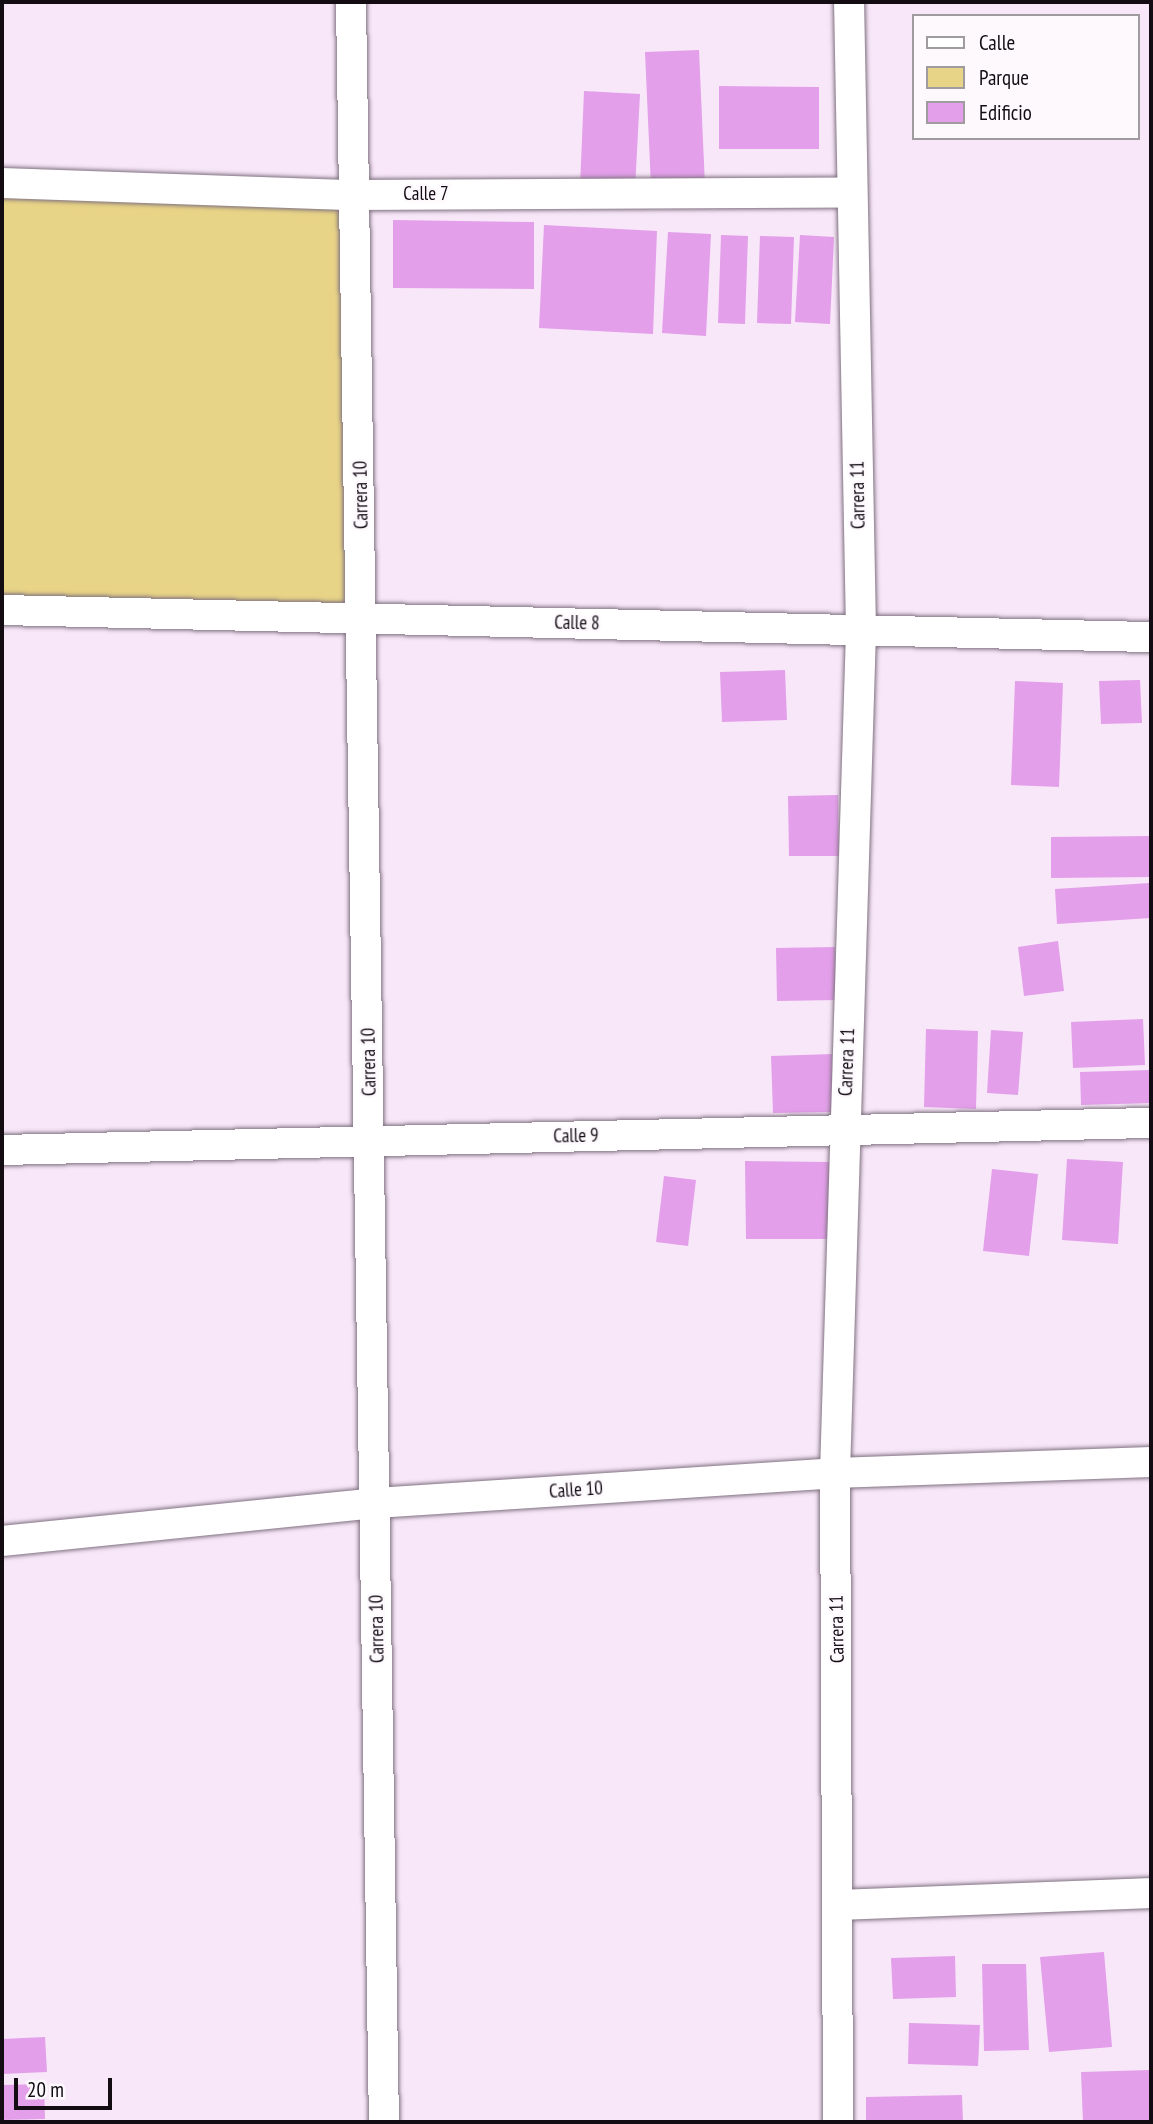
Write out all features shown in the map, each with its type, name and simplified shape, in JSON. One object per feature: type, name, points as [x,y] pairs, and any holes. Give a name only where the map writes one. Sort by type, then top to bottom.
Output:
[{"type":"street","name":"Carrera 10","points":[[351,2],[364,618],[384,2122]]},
{"type":"street","name":"Carrera 11","points":[[838,2122],[840,1905],[835,1473],[861,630],[849,2]]},
{"type":"street","name":"Calle 7","points":[[2,183],[354,195],[851,192]]},
{"type":"street","name":"Calle 8","points":[[2,610],[1151,637]]},
{"type":"street","name":"Calle 9","points":[[2,1150],[1151,1123]]},
{"type":"street","name":"Calle 10","points":[[2,1541],[375,1503],[835,1473],[1151,1462]]},
{"type":"street","points":[[840,1905],[1151,1894]]},
{"type":"green space","points":[[2,183],[354,195],[364,618],[2,610]]},
{"type":"building","points":[[699,50],[705,186],[651,187],[645,52]]},
{"type":"building","points":[[719,86],[819,87],[819,149],[719,149]]},
{"type":"building","points":[[584,91],[640,94],[635,189],[580,186]]},
{"type":"building","points":[[393,220],[534,222],[534,289],[393,288]]},
{"type":"building","points":[[544,225],[657,231],[653,334],[539,328]]},
{"type":"building","points":[[668,232],[711,234],[706,336],[662,333]]},
{"type":"building","points":[[721,235],[748,236],[745,324],[718,323]]},
{"type":"building","points":[[800,235],[834,237],[830,324],[795,322]]},
{"type":"building","points":[[760,236],[794,237],[791,324],[757,323]]},
{"type":"building","points":[[785,670],[787,720],[722,722],[720,672]]},
{"type":"building","points":[[1151,675],[1151,724],[1149,724]]},
{"type":"building","points":[[1140,680],[1142,723],[1101,724],[1099,681]]},
{"type":"building","points":[[1015,681],[1063,683],[1059,787],[1011,785]]},
{"type":"building","points":[[838,795],[839,856],[789,856],[788,796]]},
{"type":"building","points":[[1151,836],[1151,877],[1051,878],[1051,837]]},
{"type":"building","points":[[1150,883],[1151,918],[1057,924],[1055,889]]},
{"type":"building","points":[[1058,941],[1064,991],[1024,996],[1018,947]]},
{"type":"building","points":[[835,947],[837,1000],[777,1001],[776,948]]},
{"type":"building","points":[[1143,1019],[1145,1065],[1073,1068],[1071,1022]]},
{"type":"building","points":[[926,1029],[978,1031],[976,1109],[924,1107]]},
{"type":"building","points":[[991,1030],[1023,1032],[1018,1095],[987,1093]]},
{"type":"building","points":[[832,1054],[834,1112],[773,1113],[771,1056]]},
{"type":"building","points":[[1151,1070],[1151,1103],[1081,1105],[1080,1072]]},
{"type":"building","points":[[1067,1159],[1123,1162],[1118,1244],[1062,1240]]},
{"type":"building","points":[[745,1161],[831,1162],[832,1239],[746,1239]]},
{"type":"building","points":[[992,1169],[1038,1174],[1029,1256],[983,1251]]},
{"type":"building","points":[[664,1176],[696,1180],[688,1246],[656,1242]]},
{"type":"building","points":[[1104,1952],[1112,2047],[1049,2052],[1040,1957]]},
{"type":"building","points":[[955,1956],[956,1997],[893,1999],[891,1958]]},
{"type":"building","points":[[982,1964],[1026,1964],[1029,2050],[984,2051]]},
{"type":"building","points":[[909,2023],[980,2025],[978,2066],[908,2064]]},
{"type":"building","points":[[45,2037],[47,2072],[2,2074],[2,2039]]},
{"type":"building","points":[[1150,2070],[1151,2122],[1083,2122],[1081,2072]]},
{"type":"building","points":[[44,2084],[45,2119],[2,2120],[2,2085]]},
{"type":"building","points":[[962,2095],[963,2122],[866,2122],[866,2097]]}]
